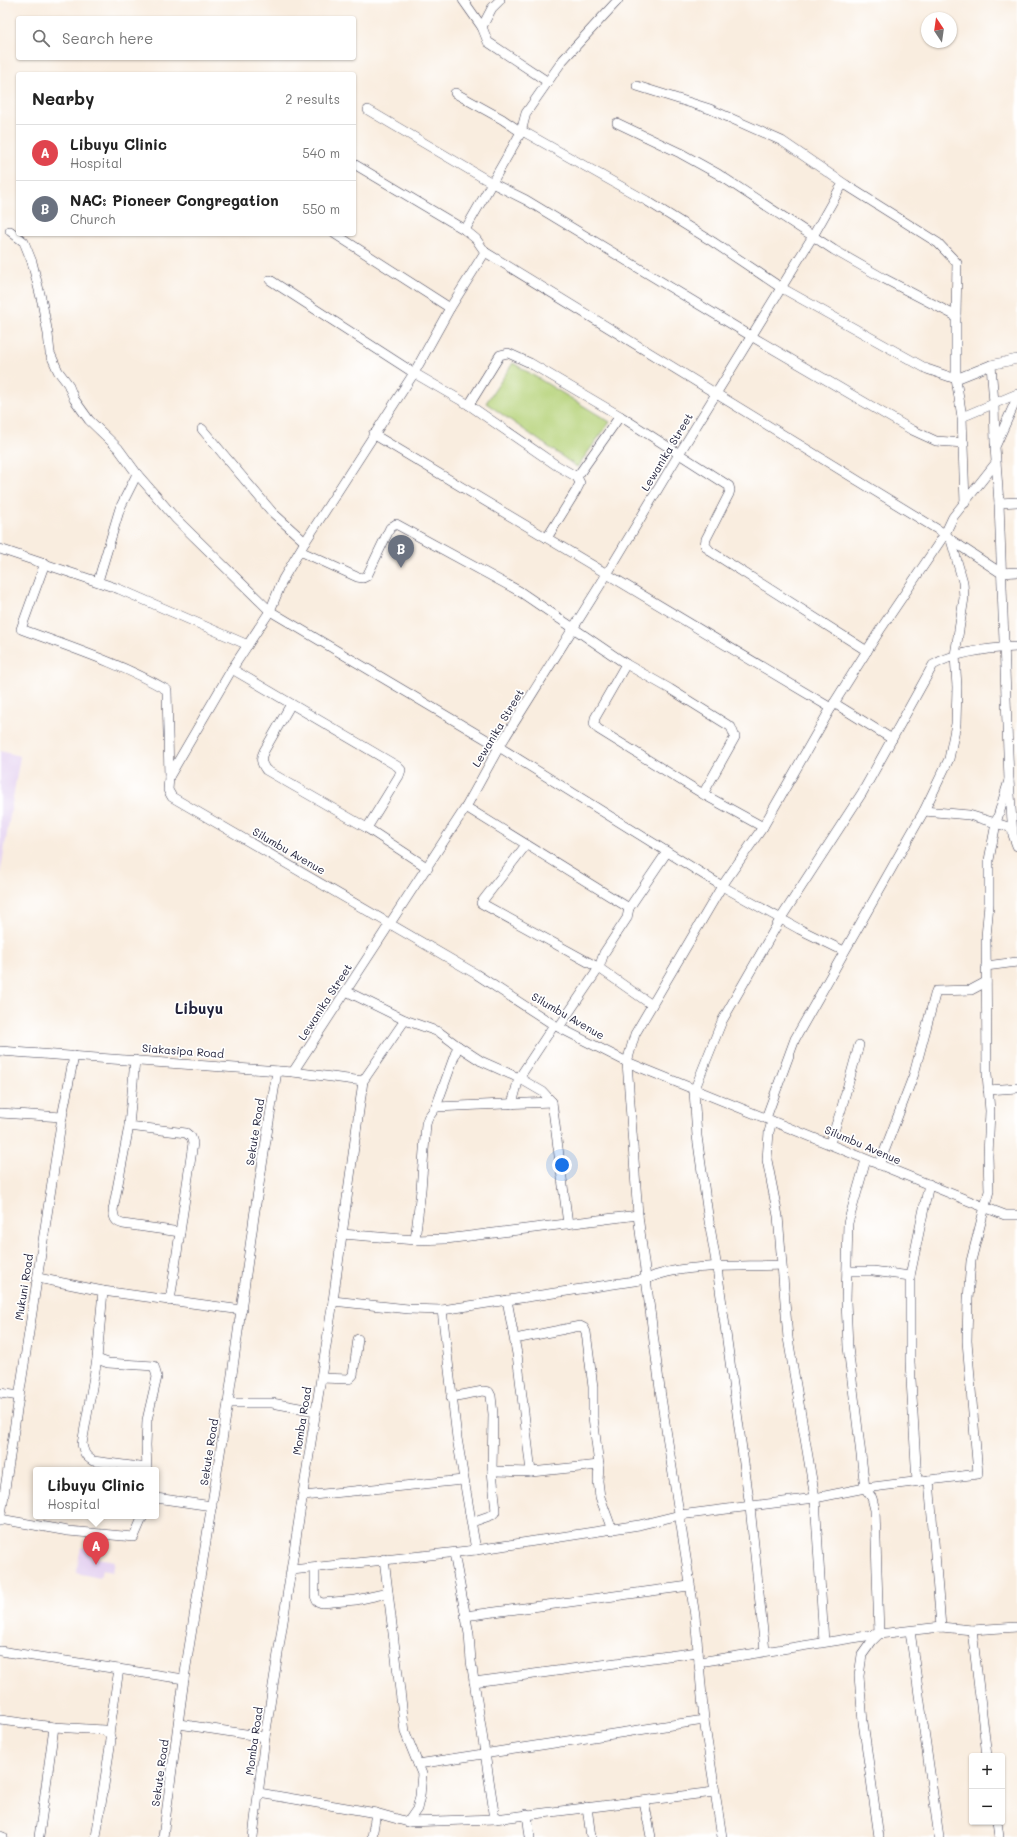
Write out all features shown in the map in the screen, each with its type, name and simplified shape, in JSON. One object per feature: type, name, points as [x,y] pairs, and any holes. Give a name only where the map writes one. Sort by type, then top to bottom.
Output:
[{"type":"street","points":[[463,0],[482,27],[488,42],[548,82]]},
{"type":"street","points":[[482,27],[492,8],[500,0]]},
{"type":"street","points":[[465,230],[521,132],[526,113],[563,60],[618,0]]},
{"type":"street","points":[[637,86],[710,109],[782,142],[846,185],[938,243],[957,263],[956,379],[962,417],[964,443],[965,503]]},
{"type":"street","points":[[455,93],[502,119],[521,132],[526,133],[626,189],[713,242],[780,287],[927,368],[956,379],[991,364],[1017,359]]},
{"type":"street","points":[[368,110],[492,183],[526,200],[751,336],[925,437],[936,441],[964,443]]},
{"type":"street","points":[[618,123],[680,153],[718,174],[813,236],[883,278],[956,316]]},
{"type":"street","points":[[356,165],[465,230],[476,239],[485,252],[717,393],[948,537],[1001,573],[1017,572]]},
{"type":"street","name":"Lewanika Street","points":[[293,1072],[428,868],[466,807],[499,747],[607,574],[780,287],[813,236],[839,190],[846,185]]},
{"type":"street","points":[[10,231],[16,236]]},
{"type":"street","points":[[16,236],[24,242],[32,262],[48,334],[50,353],[58,371],[68,384],[74,399],[89,420],[118,448],[137,474],[176,519],[270,611],[499,747],[722,886],[844,951]]},
{"type":"street","points":[[338,236],[450,308]]},
{"type":"street","points":[[169,777],[232,669],[270,611],[283,579],[305,542],[373,434],[414,373],[450,308],[485,252]]},
{"type":"street","points":[[270,280],[414,373],[469,405],[577,477],[580,483],[547,538]]},
{"type":"street","points":[[469,405],[500,355],[508,353],[530,363],[620,416],[728,486],[730,490],[706,539],[706,545],[710,550],[867,651]]},
{"type":"street","points":[[991,364],[994,402],[995,464],[999,503],[1008,780],[1011,794],[1012,828],[1017,846]]},
{"type":"street","points":[[962,417],[994,402],[1017,394]]},
{"type":"street","points":[[995,447],[1017,398]]},
{"type":"street","points":[[577,477],[620,416]]},
{"type":"street","points":[[202,429],[272,512],[305,542]]},
{"type":"street","points":[[373,434],[607,574],[892,739]]},
{"type":"street","points":[[722,1837],[704,1720],[698,1652],[680,1515],[661,1397],[638,1215],[627,1062],[635,1034],[722,886],[763,827],[833,705],[867,651],[948,537],[953,517],[995,464]]},
{"type":"street","points":[[98,581],[120,508],[137,474]]},
{"type":"street","points":[[999,503],[1017,502]]},
{"type":"street","points":[[300,551],[352,575],[363,578],[367,576],[390,528],[396,524],[520,591],[573,629],[626,664],[731,727],[734,731],[735,737],[733,742],[703,794]]},
{"type":"street","points":[[824,1642],[814,1498],[788,1338],[778,1216],[768,1160],[769,1120],[795,1039],[924,810],[949,759],[953,742],[957,687],[955,655],[962,620],[964,590],[960,567],[948,537]]},
{"type":"street","points":[[0,549],[98,581],[248,645]]},
{"type":"street","points":[[45,563],[22,629],[74,648],[154,682],[167,690],[169,777]]},
{"type":"street","points":[[765,1651],[750,1507],[698,1143],[694,1091],[722,1021],[781,918],[843,824],[933,665],[955,655],[1003,647],[1017,647]]},
{"type":"street","points":[[626,664],[595,718],[594,724],[598,729],[703,794],[763,827]]},
{"type":"street","points":[[232,669],[397,766],[401,770],[399,776],[367,828]]},
{"type":"street","points":[[290,704],[261,757],[261,764],[266,770],[367,828],[428,868]]},
{"type":"street","name":"Silumbu Avenue","points":[[169,777],[168,790],[172,797],[476,974],[557,1026],[627,1062],[694,1091],[830,1143],[866,1160],[984,1207],[1005,1215],[1017,1215]]},
{"type":"street","points":[[292,1570],[315,1569],[476,1550],[639,1526],[680,1515],[750,1507],[814,1498],[865,1488],[978,1474],[967,1341],[971,1261],[989,1191],[988,1156],[990,1111],[988,1090],[986,938],[990,889],[989,860],[996,823],[1011,794]]},
{"type":"street","points":[[466,807],[629,908]]},
{"type":"street","points":[[924,810],[969,815],[1012,828]]},
{"type":"street","points":[[526,845],[506,874],[481,903],[599,968],[652,1006]]},
{"type":"street","points":[[512,1104],[519,1078],[599,968],[604,953],[627,918],[629,908],[667,852]]},
{"type":"street","points":[[986,966],[1017,962]]},
{"type":"street","points":[[879,1165],[912,1080],[936,991],[971,990],[986,982]]},
{"type":"street","points":[[346,991],[405,1020],[439,1032],[481,1061],[519,1078],[543,1092],[552,1102],[568,1224]]},
{"type":"street","name":"Momba Road","points":[[252,1837],[259,1793],[265,1737],[333,1301],[363,1081],[405,1020]]},
{"type":"street","points":[[830,1143],[859,1045]]},
{"type":"street","points":[[415,1240],[421,1190],[426,1124],[428,1118],[436,1107],[458,1046]]},
{"type":"street","name":"Siakasipa Road","points":[[0,1051],[293,1072],[363,1081]]},
{"type":"street","name":"Mukuni Road","points":[[0,1520],[4,1467],[19,1396],[62,1117],[74,1056]]},
{"type":"street","points":[[135,1060],[129,1126],[113,1210],[114,1218],[118,1222],[124,1224],[180,1232]]},
{"type":"street","name":"Sekute Road","points":[[163,1837],[184,1679],[228,1403],[255,1210],[277,1071]]},
{"type":"street","points":[[988,1090],[1017,1088]]},
{"type":"street","points":[[436,1107],[552,1102]]},
{"type":"street","points":[[0,1113],[62,1117]]},
{"type":"street","points":[[129,1126],[186,1133],[192,1137],[193,1143],[170,1301]]},
{"type":"street","points":[[866,1160],[848,1223],[848,1347],[865,1488],[872,1498],[875,1510],[880,1634]]},
{"type":"street","points":[[917,1482],[910,1362],[910,1276],[929,1184]]},
{"type":"street","points":[[342,1234],[415,1240],[446,1239],[638,1215]]},
{"type":"street","points":[[333,1301],[408,1309],[442,1310],[647,1279],[656,1274],[679,1270],[781,1265]]},
{"type":"street","points":[[847,1271],[873,1271],[910,1276]]},
{"type":"street","points":[[38,1278],[103,1291],[242,1310]]},
{"type":"street","points":[[103,1291],[97,1359],[82,1444],[85,1456],[93,1461],[134,1467]]},
{"type":"street","points":[[507,1300],[515,1339],[531,1472]]},
{"type":"street","points":[[442,1310],[451,1397],[476,1550]]},
{"type":"street","points":[[515,1339],[580,1326],[584,1328],[586,1332],[593,1387],[594,1428],[599,1465],[600,1497],[612,1530]]},
{"type":"street","points":[[321,1378],[349,1378],[353,1375],[358,1340]]},
{"type":"street","points":[[97,1359],[108,1363],[154,1366],[157,1378],[147,1420],[147,1467]]},
{"type":"street","points":[[451,1397],[483,1391],[488,1392],[491,1396],[493,1414],[492,1471],[496,1511],[492,1515],[472,1522]]},
{"type":"street","points":[[0,1393],[19,1396]]},
{"type":"street","points":[[228,1403],[272,1403],[316,1410]]},
{"type":"street","points":[[492,1471],[531,1472],[599,1465]]},
{"type":"street","points":[[303,1496],[464,1480]]},
{"type":"street","points":[[929,1480],[941,1627]]},
{"type":"street","points":[[159,1498],[212,1506]]},
{"type":"street","points":[[0,1520],[68,1531],[134,1537],[142,1519]]},
{"type":"street","points":[[454,1553],[465,1616],[495,1819]]},
{"type":"street","points":[[384,1560],[405,1732],[422,1774],[417,1809],[408,1822]]},
{"type":"street","points":[[315,1569],[315,1596],[317,1601],[322,1603],[356,1600],[388,1592]]},
{"type":"street","points":[[465,1616],[689,1586]]},
{"type":"street","points":[[699,1662],[824,1642],[941,1627],[972,1630],[1017,1627]]},
{"type":"street","points":[[972,1630],[987,1753]]},
{"type":"street","points":[[910,1631],[939,1837]]},
{"type":"street","points":[[879,1837],[863,1722],[859,1676],[862,1655],[872,1641],[880,1634]]},
{"type":"street","points":[[0,1651],[184,1679]]},
{"type":"street","points":[[474,1682],[698,1652]]},
{"type":"street","points":[[96,1837],[111,1740],[109,1734],[119,1668]]},
{"type":"street","points":[[0,1720],[54,1727],[104,1730],[109,1734]]},
{"type":"street","points":[[418,1764],[704,1720]]},
{"type":"street","points":[[178,1724],[265,1737]]},
{"type":"street","points":[[39,1837],[54,1727]]},
{"type":"street","points":[[259,1793],[376,1813],[408,1822],[495,1819],[714,1792]]},
{"type":"street","points":[[644,1801],[650,1837]]},
{"type":"street","points":[[587,1807],[591,1837]]},
{"type":"street","points":[[372,1837],[376,1813]]},
{"type":"street","points":[[527,1814],[530,1837]]},
{"type":"street","points":[[997,1825],[999,1837]]},
{"type":"shaded area","points":[[0,751],[20,756],[0,875]]},
{"type":"shaded area","points":[[81,1547],[91,1549],[90,1557],[115,1561],[113,1572],[102,1570],[100,1578],[76,1573]]},
{"type":"green space","points":[[513,363],[610,422],[577,467],[486,403]]},
{"type":"place","name":"NAC: Pioneer Congregation","points":[[401,568]]},
{"type":"place","name":"Libuyu Clinic","points":[[96,1565]]},
{"type":"district","name":"Libuyu","points":[[199,1009]]}]
